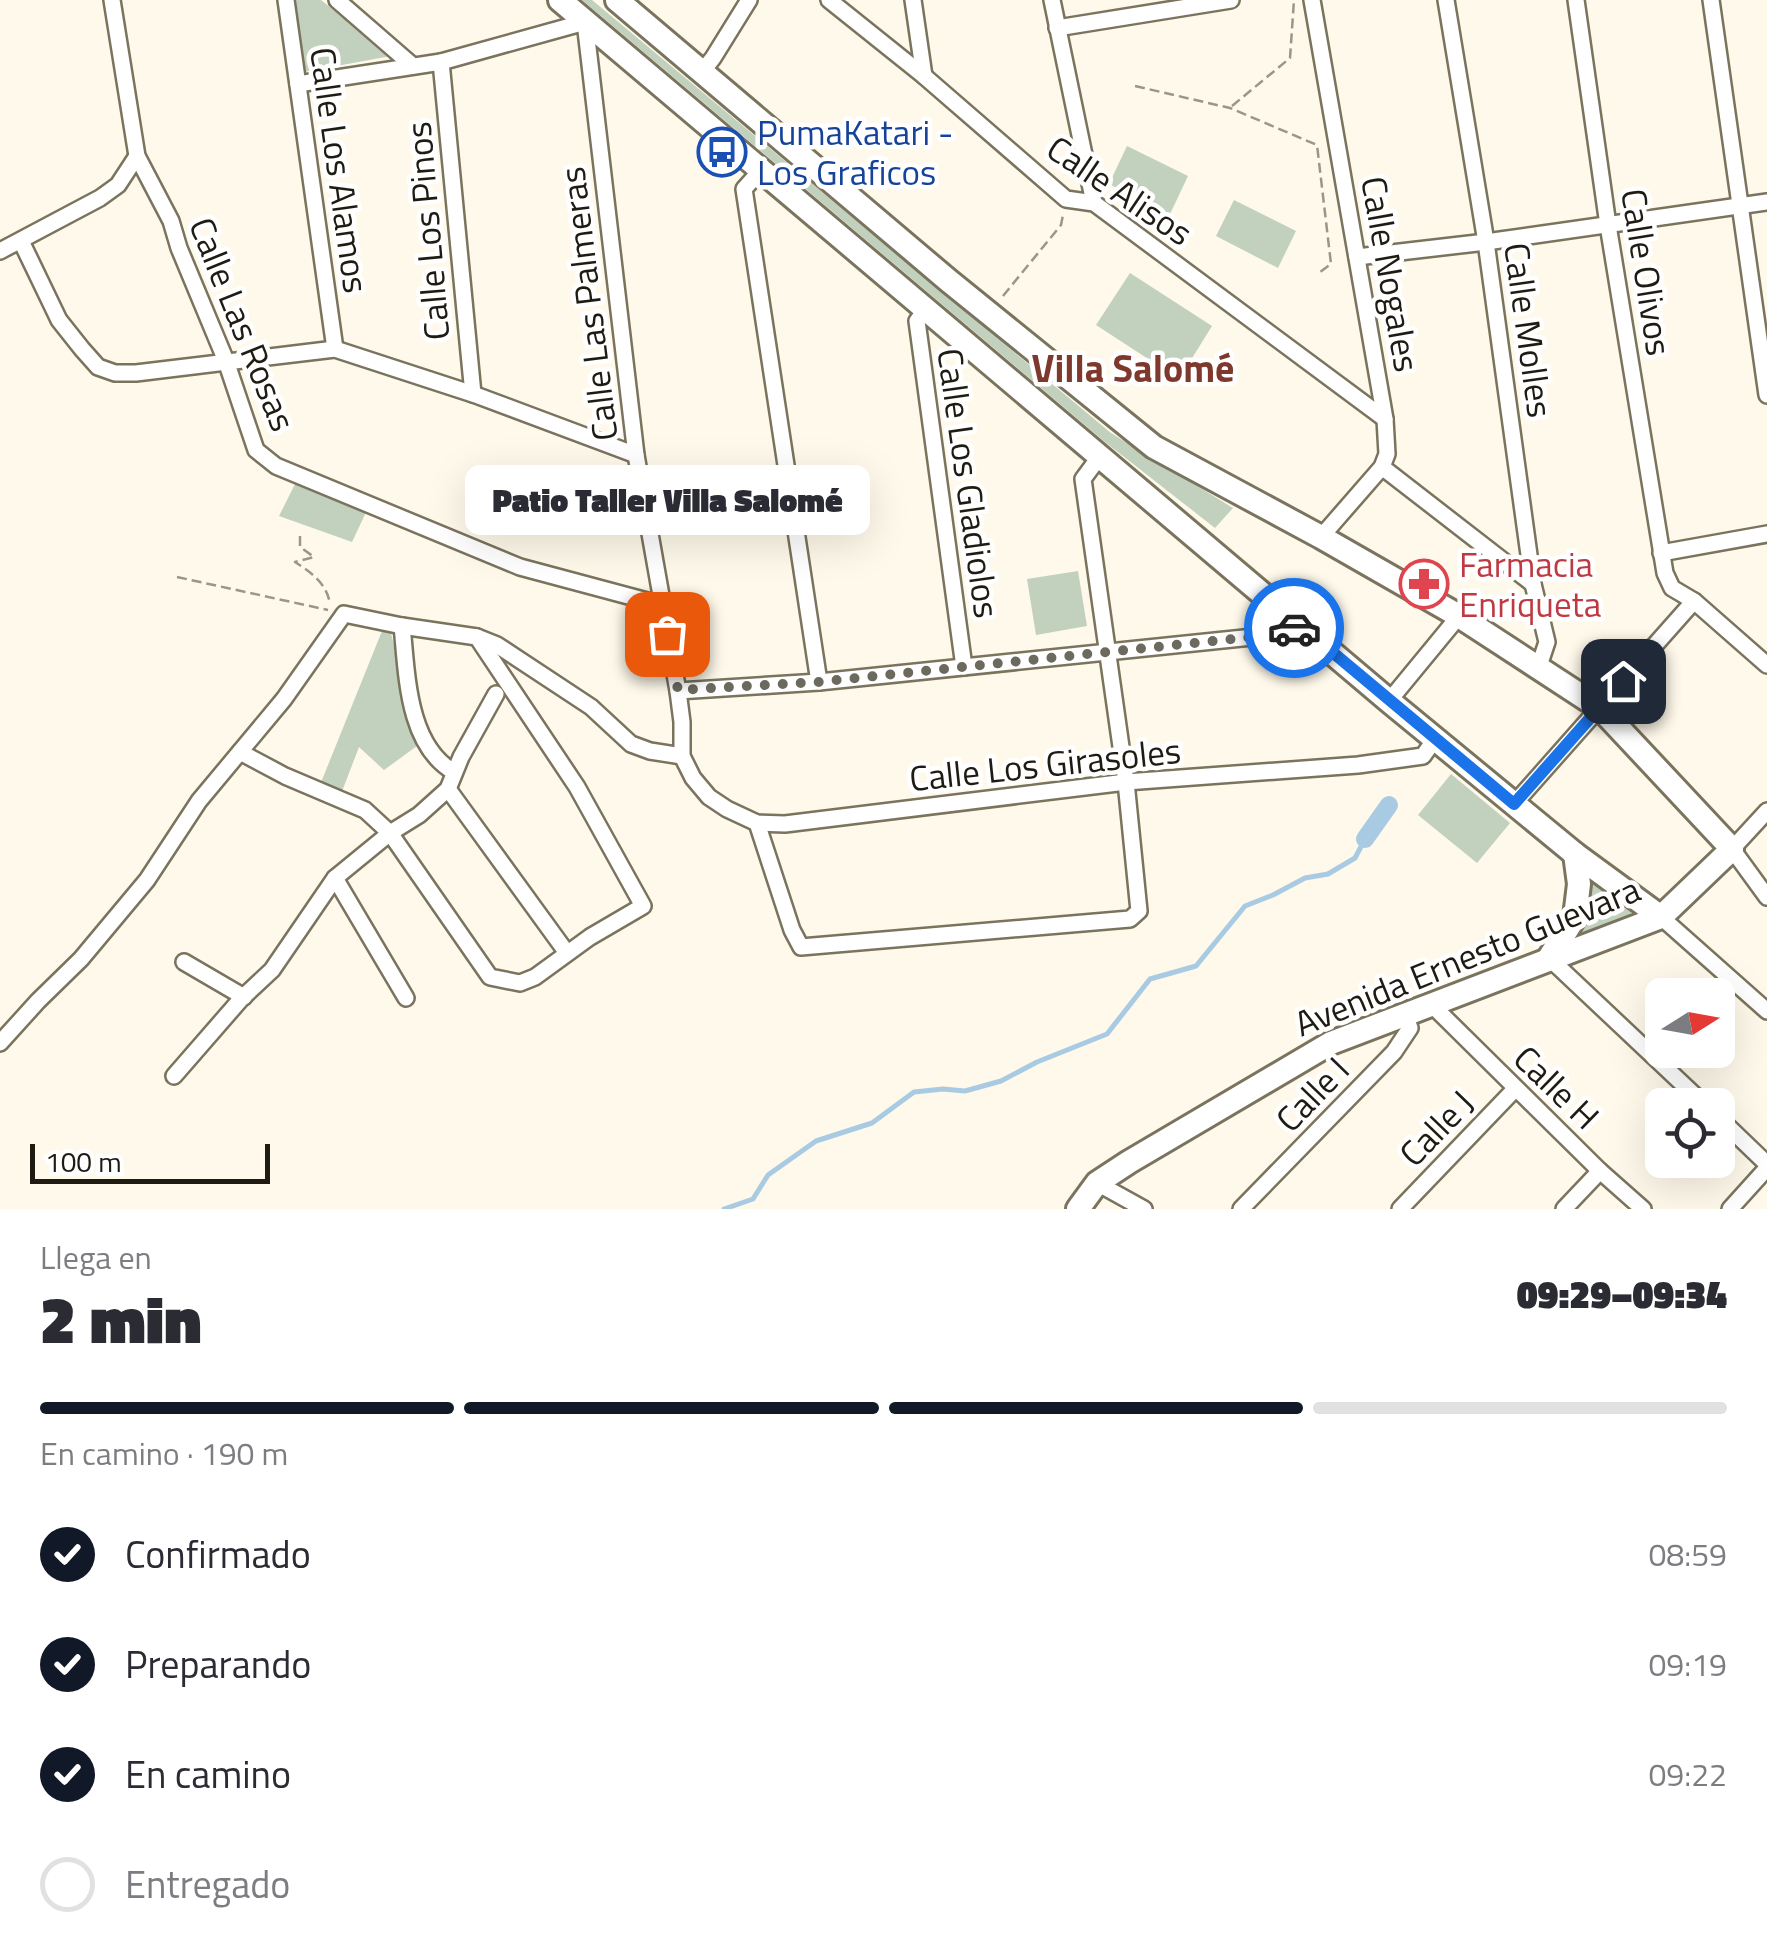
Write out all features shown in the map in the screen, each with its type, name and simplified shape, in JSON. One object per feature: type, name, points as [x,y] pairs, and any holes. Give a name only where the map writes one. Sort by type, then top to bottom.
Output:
[{"type":"main road","points":[[560,0],[1435,739],[1575,854],[1661,917]]},
{"type":"main road","points":[[617,0],[949,281],[1154,448],[1460,616],[1600,708],[1732,850]]},
{"type":"main road","name":"Avenida Ernesto Guevara","points":[[1078,1209],[1097,1183],[1331,1044],[1661,917],[1732,850]]},
{"type":"main road","points":[[1549,958],[1575,917],[1579,884],[1575,854]]},
{"type":"street","name":"Calle Las Rosas","points":[[112,0],[136,156],[171,221],[256,450],[276,466],[520,567],[662,605]]},
{"type":"street","name":"Calle Los Alamos","points":[[286,0],[335,348]]},
{"type":"street","points":[[337,0],[412,66]]},
{"type":"street","points":[[701,73],[749,0]]},
{"type":"street","name":"Calle Alisos","points":[[829,0],[1066,199],[1094,203],[1385,419]]},
{"type":"street","points":[[913,0],[924,76]]},
{"type":"street","points":[[1052,0],[1094,203]]},
{"type":"street","points":[[1057,28],[1179,4],[1231,0]]},
{"type":"street","name":"Calle Nogales","points":[[1312,0],[1385,419],[1387,454],[1382,467]]},
{"type":"street","name":"Calle Molles","points":[[1446,0],[1486,242],[1533,584],[1548,642],[1538,666]]},
{"type":"street","name":"Calle Olivos","points":[[1576,0],[1665,573],[1672,588],[1694,600],[1767,665]]},
{"type":"street","points":[[1711,0],[1767,395]]},
{"type":"street","points":[[298,84],[441,62],[584,22]]},
{"type":"street","name":"Calle Las Palmeras","points":[[584,22],[636,455],[678,690],[682,756]]},
{"type":"street","name":"Calle Los Pinos","points":[[441,62],[473,394]]},
{"type":"street","points":[[0,251],[100,198],[118,185],[136,156]]},
{"type":"street","points":[[761,170],[744,189],[818,682]]},
{"type":"street","points":[[1357,256],[1767,202]]},
{"type":"street","points":[[20,241],[59,320],[98,367],[136,374],[335,348],[636,455]]},
{"type":"street","name":"Calle Los Gladiolos","points":[[926,310],[917,321],[964,667]]},
{"type":"street","points":[[758,823],[792,930],[802,947],[1130,920],[1139,911],[1126,782],[1083,479],[1100,456]]},
{"type":"street","points":[[1321,537],[1382,467],[1533,584]]},
{"type":"street","points":[[1661,552],[1767,534]]},
{"type":"street","points":[[1514,804],[1694,600]]},
{"type":"street","points":[[0,1044],[82,959],[147,880],[199,801],[284,700],[344,614],[477,637],[497,645],[592,707],[632,744],[682,756]]},
{"type":"street","points":[[1390,701],[1460,616]]},
{"type":"street","points":[[678,690],[818,682],[1281,634],[1300,625]]},
{"type":"street","points":[[402,626],[409,689],[422,732],[441,765],[454,772]]},
{"type":"street","points":[[240,752],[365,810],[390,834],[490,976],[520,983],[535,977],[590,937],[643,906],[577,787],[477,637]]},
{"type":"street","points":[[174,1076],[272,970],[335,878],[448,789],[496,694]]},
{"type":"street","name":"Calle Los Girasoles","points":[[682,756],[709,798],[758,823],[785,824],[1126,782],[1412,758],[1424,756],[1435,739]]},
{"type":"street","points":[[448,789],[567,954]]},
{"type":"street","name":"Avenida Ernesto Guevara","points":[[1732,850],[1767,811]]},
{"type":"street","points":[[1732,850],[1767,897]]},
{"type":"street","points":[[335,878],[406,998]]},
{"type":"street","points":[[1661,917],[1767,1011]]},
{"type":"street","points":[[1549,958],[1687,1088]]},
{"type":"street","points":[[184,962],[244,997]]},
{"type":"street","name":"Calle H","points":[[1432,1005],[1600,1171],[1644,1209]]},
{"type":"street","name":"Calle I","points":[[1242,1209],[1394,1052],[1410,1028],[1404,1014]]},
{"type":"street","name":"Calle J","points":[[1400,1209],[1516,1089]]},
{"type":"street","points":[[1730,1209],[1767,1166],[1735,1134]]},
{"type":"street","points":[[1564,1209],[1600,1171]]},
{"type":"street","points":[[1097,1183],[1144,1209]]},
{"type":"path","points":[[1230,108],[1290,58],[1294,0]]},
{"type":"path","points":[[1136,86],[1230,108],[1317,145],[1331,264],[1319,274]]},
{"type":"path","points":[[998,302],[1062,225],[1066,199]]},
{"type":"path","points":[[177,577],[330,610],[329,594],[314,575],[295,562],[314,557],[300,548],[300,536]]},
{"type":"green space","points":[[288,0],[321,0],[391,56],[298,73]]},
{"type":"green space","points":[[582,0],[592,0],[1111,433],[1233,508],[1215,528],[1105,442]]},
{"type":"green space","points":[[1127,146],[1188,176],[1170,214],[1109,184]]},
{"type":"green space","points":[[1234,200],[1296,231],[1278,268],[1216,236]]},
{"type":"green space","points":[[1130,273],[1212,326],[1179,379],[1096,325]]},
{"type":"green space","points":[[296,482],[367,510],[352,542],[279,516]]},
{"type":"green space","points":[[1078,571],[1087,626],[1036,635],[1027,579]]},
{"type":"green space","points":[[382,631],[391,633],[410,715],[421,743],[384,770],[359,747],[341,794],[320,785]]},
{"type":"green space","points":[[1451,774],[1510,823],[1477,863],[1418,815]]},
{"type":"green space","points":[[1590,875],[1631,909],[1631,916],[1583,936],[1578,934]]},
{"type":"waterway","points":[[1365,839],[1389,805]]},
{"type":"waterway","points":[[724,1209],[753,1199],[768,1175],[816,1141],[872,1123],[914,1092],[965,1091],[1001,1081],[1107,1034],[1150,979],[1196,966],[1245,906],[1305,878],[1328,874],[1355,858],[1365,839]]},
{"type":"way so far","points":[[667,634],[678,690],[818,682],[1281,634],[1294,628]]},
{"type":"place","name":"PumaKatari - Los Graficos","points":[[722,152]]},
{"type":"place","name":"Farmacia Enriqueta","points":[[1424,584]]},
{"type":"place","name":"Patio Taller Villa Salomé","points":[[667,634]]},
{"type":"district","name":"Villa Salomé","points":[[1133,368]]},
{"type":"route","points":[[1294,628],[1300,625],[1514,804],[1623,681]]}]
